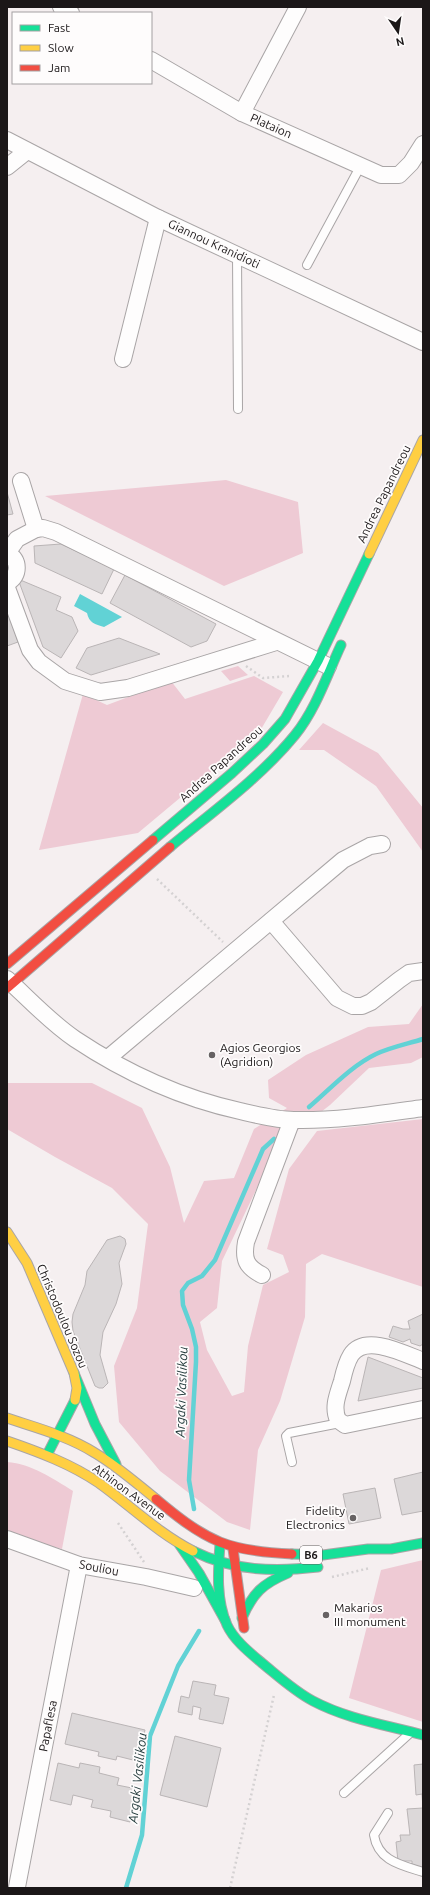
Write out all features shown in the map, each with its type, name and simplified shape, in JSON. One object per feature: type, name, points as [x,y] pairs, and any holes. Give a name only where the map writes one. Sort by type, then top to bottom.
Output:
[{"type":"street","points":[[242,113],[298,7]]},
{"type":"street","name":"Plataion","points":[[152,61],[242,113],[360,167],[381,175],[399,175],[411,163],[423,144]]},
{"type":"street","name":"Giannou Kranidioti","points":[[7,140],[158,218],[423,342]]},
{"type":"street","points":[[7,167],[28,151]]},
{"type":"street","points":[[123,359],[158,218]]},
{"type":"street","name":"Andrea Papandreou","points":[[9,984],[271,762],[296,734],[314,704],[324,665],[423,440]]},
{"type":"street","points":[[21,481],[36,529]]},
{"type":"street","points":[[7,583],[15,575],[17,566],[14,558],[7,553],[17,539],[36,529],[43,528],[56,532],[324,665]]},
{"type":"street","points":[[7,588],[30,650],[39,662],[65,681],[86,689],[100,692],[116,690],[276,642]]},
{"type":"street","name":"Andrea Papandreou","points":[[7,964],[232,773],[263,744],[285,719],[344,640]]},
{"type":"street","points":[[108,1058],[343,860],[370,846],[382,844]]},
{"type":"street","points":[[271,921],[337,998],[353,1006],[362,1006],[371,1002],[409,973],[423,971]]},
{"type":"street","points":[[9,984],[75,1038],[108,1058],[168,1089],[205,1103],[259,1116],[292,1120],[335,1120],[423,1108]]},
{"type":"street","points":[[262,1275],[246,1264],[246,1242],[292,1120]]},
{"type":"street","name":"Christodoulou Sozou","points":[[7,1232],[27,1263],[74,1373],[77,1388],[75,1402],[60,1435],[48,1455]]},
{"type":"street","points":[[423,1361],[379,1346],[369,1345],[356,1349],[347,1364],[336,1399],[335,1414],[340,1423],[353,1424],[423,1409]]},
{"type":"street","points":[[74,1373],[95,1424],[118,1468]]},
{"type":"street","name":"Athinon Avenue","points":[[7,1418],[60,1435],[94,1452],[118,1468],[179,1518],[220,1542],[232,1545]]},
{"type":"street","name":"Athinon Avenue","points":[[7,1441],[48,1455],[78,1470],[98,1483],[177,1542],[219,1562],[235,1566]]},
{"type":"street","name":"Souliou","points":[[7,1539],[79,1565],[146,1577],[194,1588]]},
{"type":"street","points":[[177,1542],[199,1573],[235,1636],[248,1650],[278,1676],[300,1693],[321,1705],[344,1714],[423,1735]]},
{"type":"street","points":[[220,1542],[219,1582],[225,1620]]},
{"type":"street","name":"B6","points":[[232,1545],[263,1552],[323,1555],[368,1549],[391,1549],[423,1543]]},
{"type":"street","points":[[232,1545],[248,1650]]},
{"type":"street","name":"B6","points":[[369,1559],[391,1549]]},
{"type":"street","name":"Papaflesa","points":[[18,1888],[79,1565]]},
{"type":"street","name":"B6","points":[[235,1566],[262,1570],[297,1570],[328,1566]]},
{"type":"street","points":[[242,1618],[249,1601],[256,1590],[275,1578],[297,1570]]},
{"type":"street","points":[[7,1886],[18,1888]]},
{"type":"lane","points":[[308,265],[360,167]]},
{"type":"lane","points":[[237,254],[238,409]]},
{"type":"lane","points":[[292,1462],[286,1436],[289,1433],[340,1423]]},
{"type":"lane","points":[[344,1793],[411,1732]]},
{"type":"lane","points":[[388,1813],[374,1835],[376,1845],[383,1855],[397,1863],[423,1872]]},
{"type":"path","points":[[239,654],[247,668],[263,678],[296,675]]},
{"type":"path","points":[[146,868],[234,952]]},
{"type":"path","points":[[230,1888],[278,1676]]},
{"type":"shaded area","points":[[226,480],[298,502],[303,553],[224,586],[45,496]]},
{"type":"shaded area","points":[[238,666],[248,675],[230,681],[221,671]]},
{"type":"shaded area","points":[[254,676],[283,692],[260,731],[138,833],[39,850],[83,694],[107,705],[171,681],[185,699]]},
{"type":"shaded area","points":[[323,723],[378,753],[423,808],[423,852],[376,786],[324,750],[299,750]]},
{"type":"shaded area","points":[[423,1004],[423,1057],[411,1063],[369,1068],[330,1105],[277,1146],[222,1261],[217,1308],[200,1322],[207,1350],[232,1396],[244,1392],[248,1346],[263,1285],[289,1272],[283,1255],[267,1249],[289,1169],[317,1131],[423,1119],[423,1287],[322,1254],[306,1264],[305,1317],[280,1401],[258,1450],[250,1530],[227,1522],[160,1471],[119,1422],[114,1366],[137,1308],[148,1224],[112,1188],[7,1129],[7,1083],[92,1083],[142,1108],[170,1167],[184,1223],[204,1181],[234,1178],[254,1129],[287,1108],[269,1098],[268,1080],[306,1055],[368,1027],[409,1024]]},
{"type":"shaded area","points":[[7,1462],[16,1463],[33,1469],[73,1491],[62,1549],[26,1540],[12,1534],[7,1530]]},
{"type":"shaded area","points":[[423,1560],[423,1722],[349,1698],[381,1570]]},
{"type":"water","points":[[80,594],[122,617],[104,627],[93,623],[89,619],[87,613],[74,606]]},
{"type":"building","points":[[7,492],[13,514],[7,515]]},
{"type":"building","points":[[61,544],[114,569],[102,594],[35,563],[34,546]]},
{"type":"building","points":[[125,575],[216,624],[207,641],[191,647],[110,603]]},
{"type":"building","points":[[18,579],[61,597],[56,610],[72,617],[78,631],[61,658],[43,647]]},
{"type":"building","points":[[7,607],[18,642],[7,646]]},
{"type":"building","points":[[119,638],[160,654],[91,675],[76,668],[87,648]]},
{"type":"building","points":[[120,1236],[125,1239],[126,1244],[119,1263],[122,1284],[116,1304],[103,1332],[100,1355],[108,1383],[103,1388],[99,1388],[95,1386],[73,1331],[73,1314],[85,1285],[87,1271],[107,1240]]},
{"type":"building","points":[[423,1314],[423,1344],[420,1346],[411,1343],[410,1339],[403,1342],[389,1337],[393,1326],[403,1329],[410,1329],[408,1321]]},
{"type":"building","points":[[368,1357],[423,1378],[423,1388],[358,1401]]},
{"type":"building","points":[[423,1472],[423,1511],[402,1515],[394,1479]]},
{"type":"building","points":[[375,1488],[381,1518],[349,1524],[343,1494]]},
{"type":"building","points":[[193,1681],[216,1685],[214,1695],[229,1698],[223,1724],[199,1719],[201,1708],[193,1706],[192,1715],[178,1712],[181,1696],[189,1698]]},
{"type":"building","points":[[72,1713],[145,1730],[141,1745],[146,1746],[144,1755],[139,1754],[137,1761],[117,1756],[116,1760],[98,1756],[99,1752],[65,1744]]},
{"type":"building","points":[[175,1736],[221,1748],[207,1807],[160,1795]]},
{"type":"building","points":[[58,1763],[79,1768],[80,1763],[100,1767],[99,1773],[119,1778],[117,1785],[137,1789],[130,1822],[110,1817],[111,1811],[91,1807],[93,1800],[73,1795],[71,1805],[50,1800]]},
{"type":"building","points":[[423,1764],[423,1808],[422,1794],[416,1795],[414,1765]]},
{"type":"building","points":[[423,1808],[423,1869],[412,1867],[412,1861],[398,1861],[396,1842],[401,1841],[400,1835],[410,1835],[407,1809]]},
{"type":"waterway","name":"Argaki Vasilikou","points":[[309,1107],[349,1071],[367,1059],[387,1049],[423,1039]]},
{"type":"waterway","name":"Argaki Vasilikou","points":[[194,1509],[189,1480],[196,1347],[192,1329],[183,1305],[182,1291],[188,1283],[202,1276],[215,1260],[263,1149],[274,1139]]},
{"type":"waterway","name":"Argaki Vasilikou","points":[[126,1888],[142,1835],[150,1736],[178,1666],[199,1631]]},
{"type":"traffic: fast","points":[[153,840],[232,773],[263,744],[285,719],[318,661],[369,554]]},
{"type":"traffic: fast","points":[[170,847],[251,780],[295,735],[321,692],[341,645]]},
{"type":"traffic: fast","points":[[74,1373],[95,1424],[116,1464]]},
{"type":"traffic: fast","points":[[47,1455],[75,1400]]},
{"type":"traffic: fast","points":[[292,1554],[323,1555],[368,1549],[391,1549],[423,1543]]},
{"type":"traffic: fast","points":[[179,1544],[199,1573],[225,1620]]},
{"type":"traffic: fast","points":[[220,1544],[219,1596],[223,1615],[230,1630],[247,1650],[286,1683],[313,1701],[353,1717],[423,1735]]},
{"type":"traffic: fast","points":[[193,1551],[223,1563],[254,1568],[302,1569],[318,1567]]},
{"type":"traffic: fast","points":[[242,1618],[250,1602],[259,1590],[271,1581],[288,1573]]},
{"type":"traffic: slow","points":[[369,554],[423,440]]},
{"type":"traffic: slow","points":[[7,1232],[27,1263],[74,1373],[77,1388],[75,1400]]},
{"type":"traffic: slow","points":[[7,1418],[52,1433],[85,1447],[111,1463],[156,1499]]},
{"type":"traffic: slow","points":[[7,1441],[54,1459],[88,1476],[111,1492],[156,1528],[193,1551]]},
{"type":"traffic: jam","points":[[7,964],[153,840]]},
{"type":"traffic: jam","points":[[7,988],[170,847]]},
{"type":"traffic: jam","points":[[156,1499],[194,1528],[220,1542],[246,1549],[292,1554]]},
{"type":"traffic: jam","points":[[233,1549],[244,1628]]},
{"type":"place","name":"Agios Georgios (Agridion)","points":[[212,1055]]},
{"type":"place","name":"Fidelity Electronics","points":[[353,1518]]},
{"type":"place","name":"Makarios III monument","points":[[326,1615]]}]
